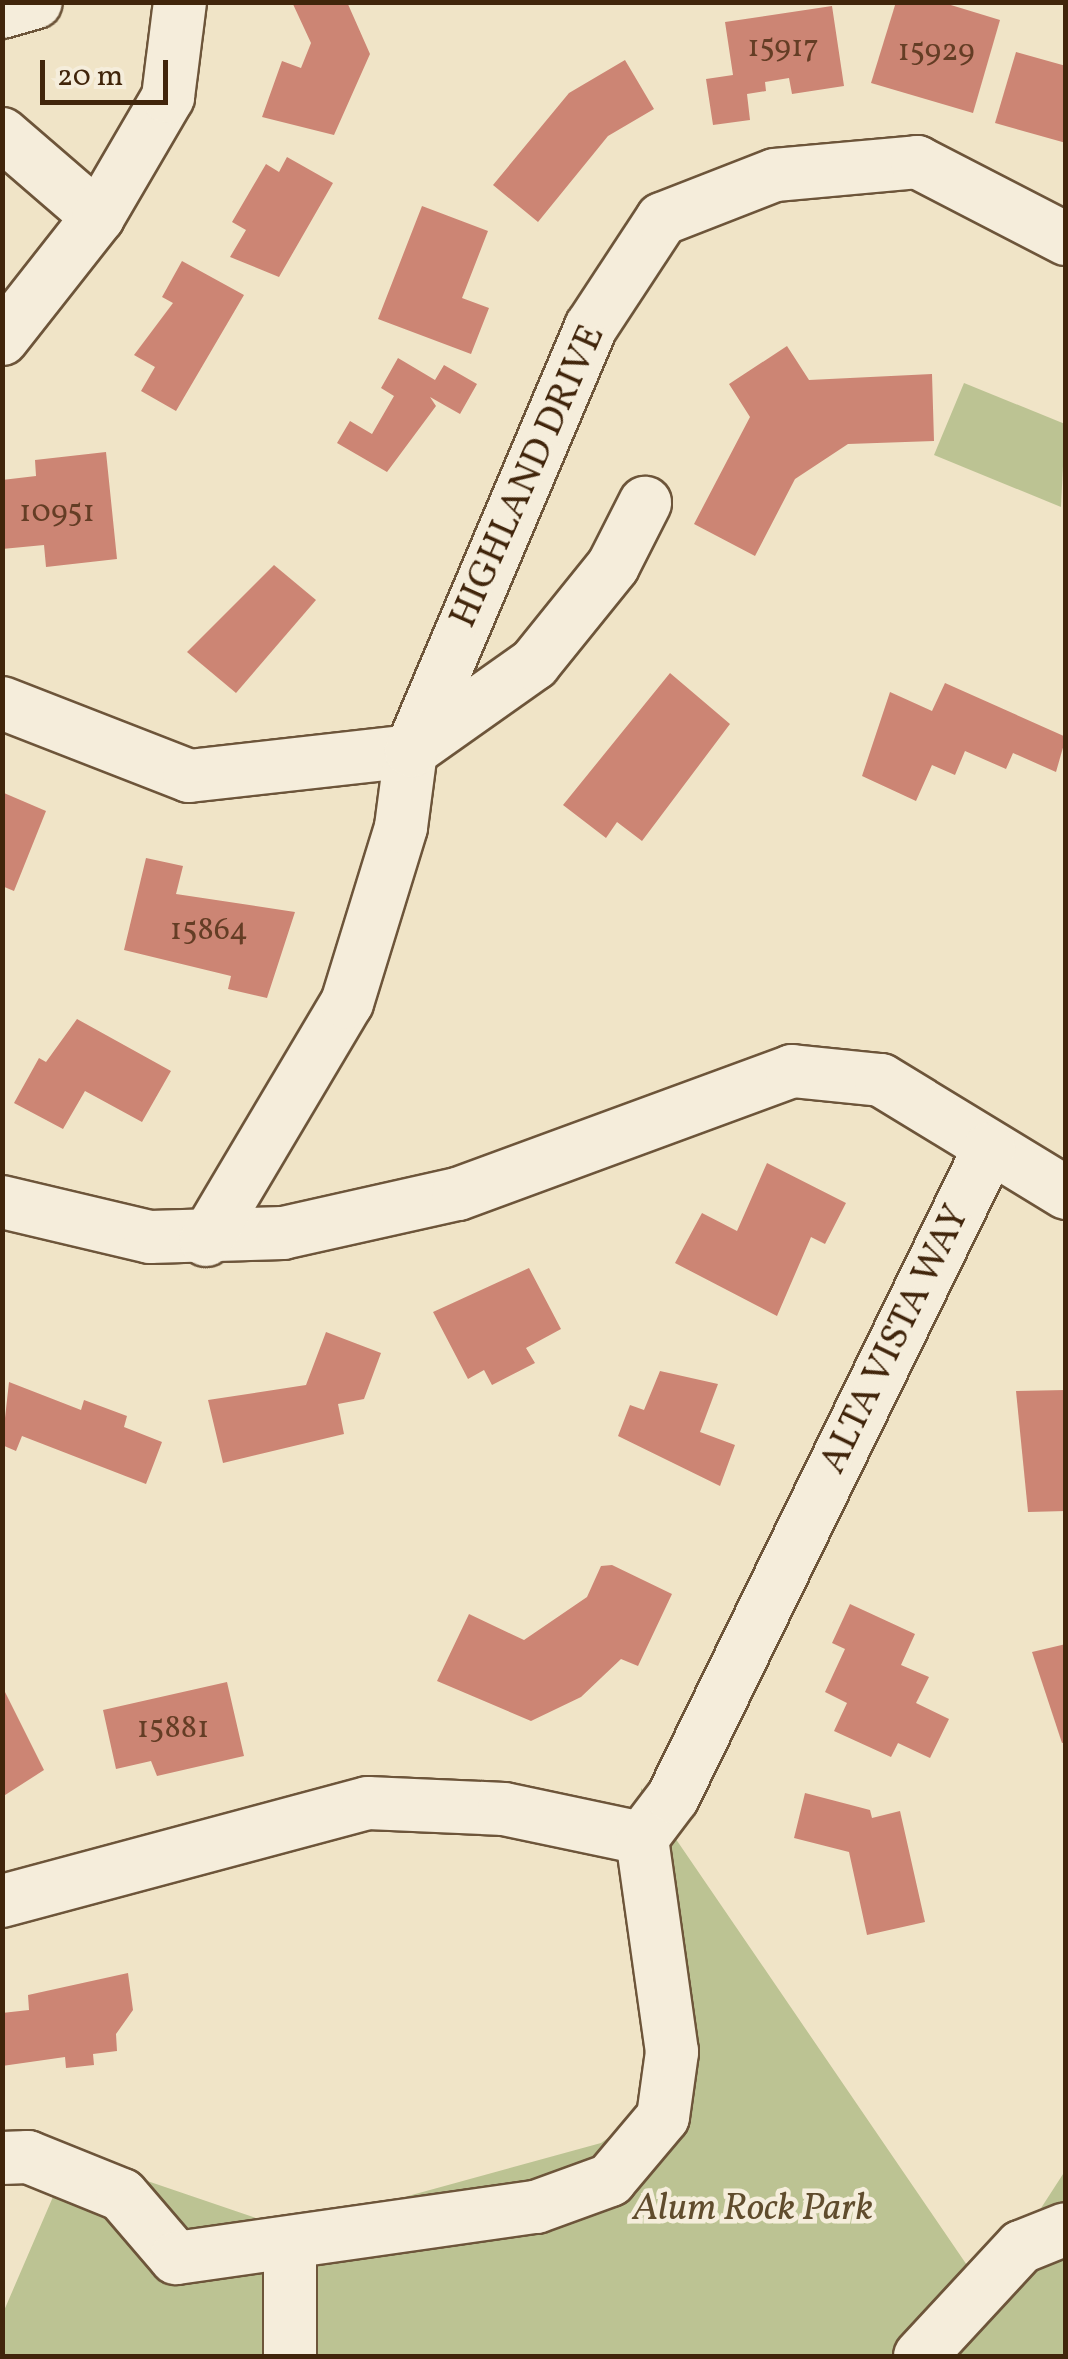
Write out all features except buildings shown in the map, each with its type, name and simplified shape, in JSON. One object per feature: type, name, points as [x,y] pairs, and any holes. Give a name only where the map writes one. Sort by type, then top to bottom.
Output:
[{"type":"street","points":[[2,12],[36,2]]},
{"type":"street","points":[[2,339],[98,218],[168,98],[180,2]]},
{"type":"street","points":[[2,134],[98,218]]},
{"type":"street","name":"HIGHLAND DRIVE","points":[[206,1240],[347,1003],[400,828],[411,750],[591,327],[662,219],[774,175],[916,162],[1066,238]]},
{"type":"street","points":[[2,703],[188,776],[411,750],[534,664],[613,566],[645,503]]},
{"type":"street","points":[[2,1202],[150,1237],[206,1240],[283,1234],[458,1194],[792,1072],[880,1080],[1066,1193]]},
{"type":"street","name":"ALTA VISTA WAY","points":[[642,1838],[673,1797],[989,1148]]},
{"type":"street","points":[[2,1901],[368,1802],[504,1810],[642,1838],[672,2052],[663,2118],[610,2180],[536,2207],[290,2247],[176,2258],[122,2195],[28,2157],[2,2158]]},
{"type":"street","points":[[920,2356],[1021,2246],[1066,2228]]},
{"type":"street","points":[[290,2247],[290,2356]]},
{"type":"green space","points":[[964,383],[1065,424],[1061,507],[934,455]]},
{"type":"green space","name":"Alum Rock Park","points":[[641,1788],[986,2293],[1065,2171],[1065,2356],[3,2356],[3,2313],[71,2155],[288,2229],[601,2143],[646,2111]]}]
